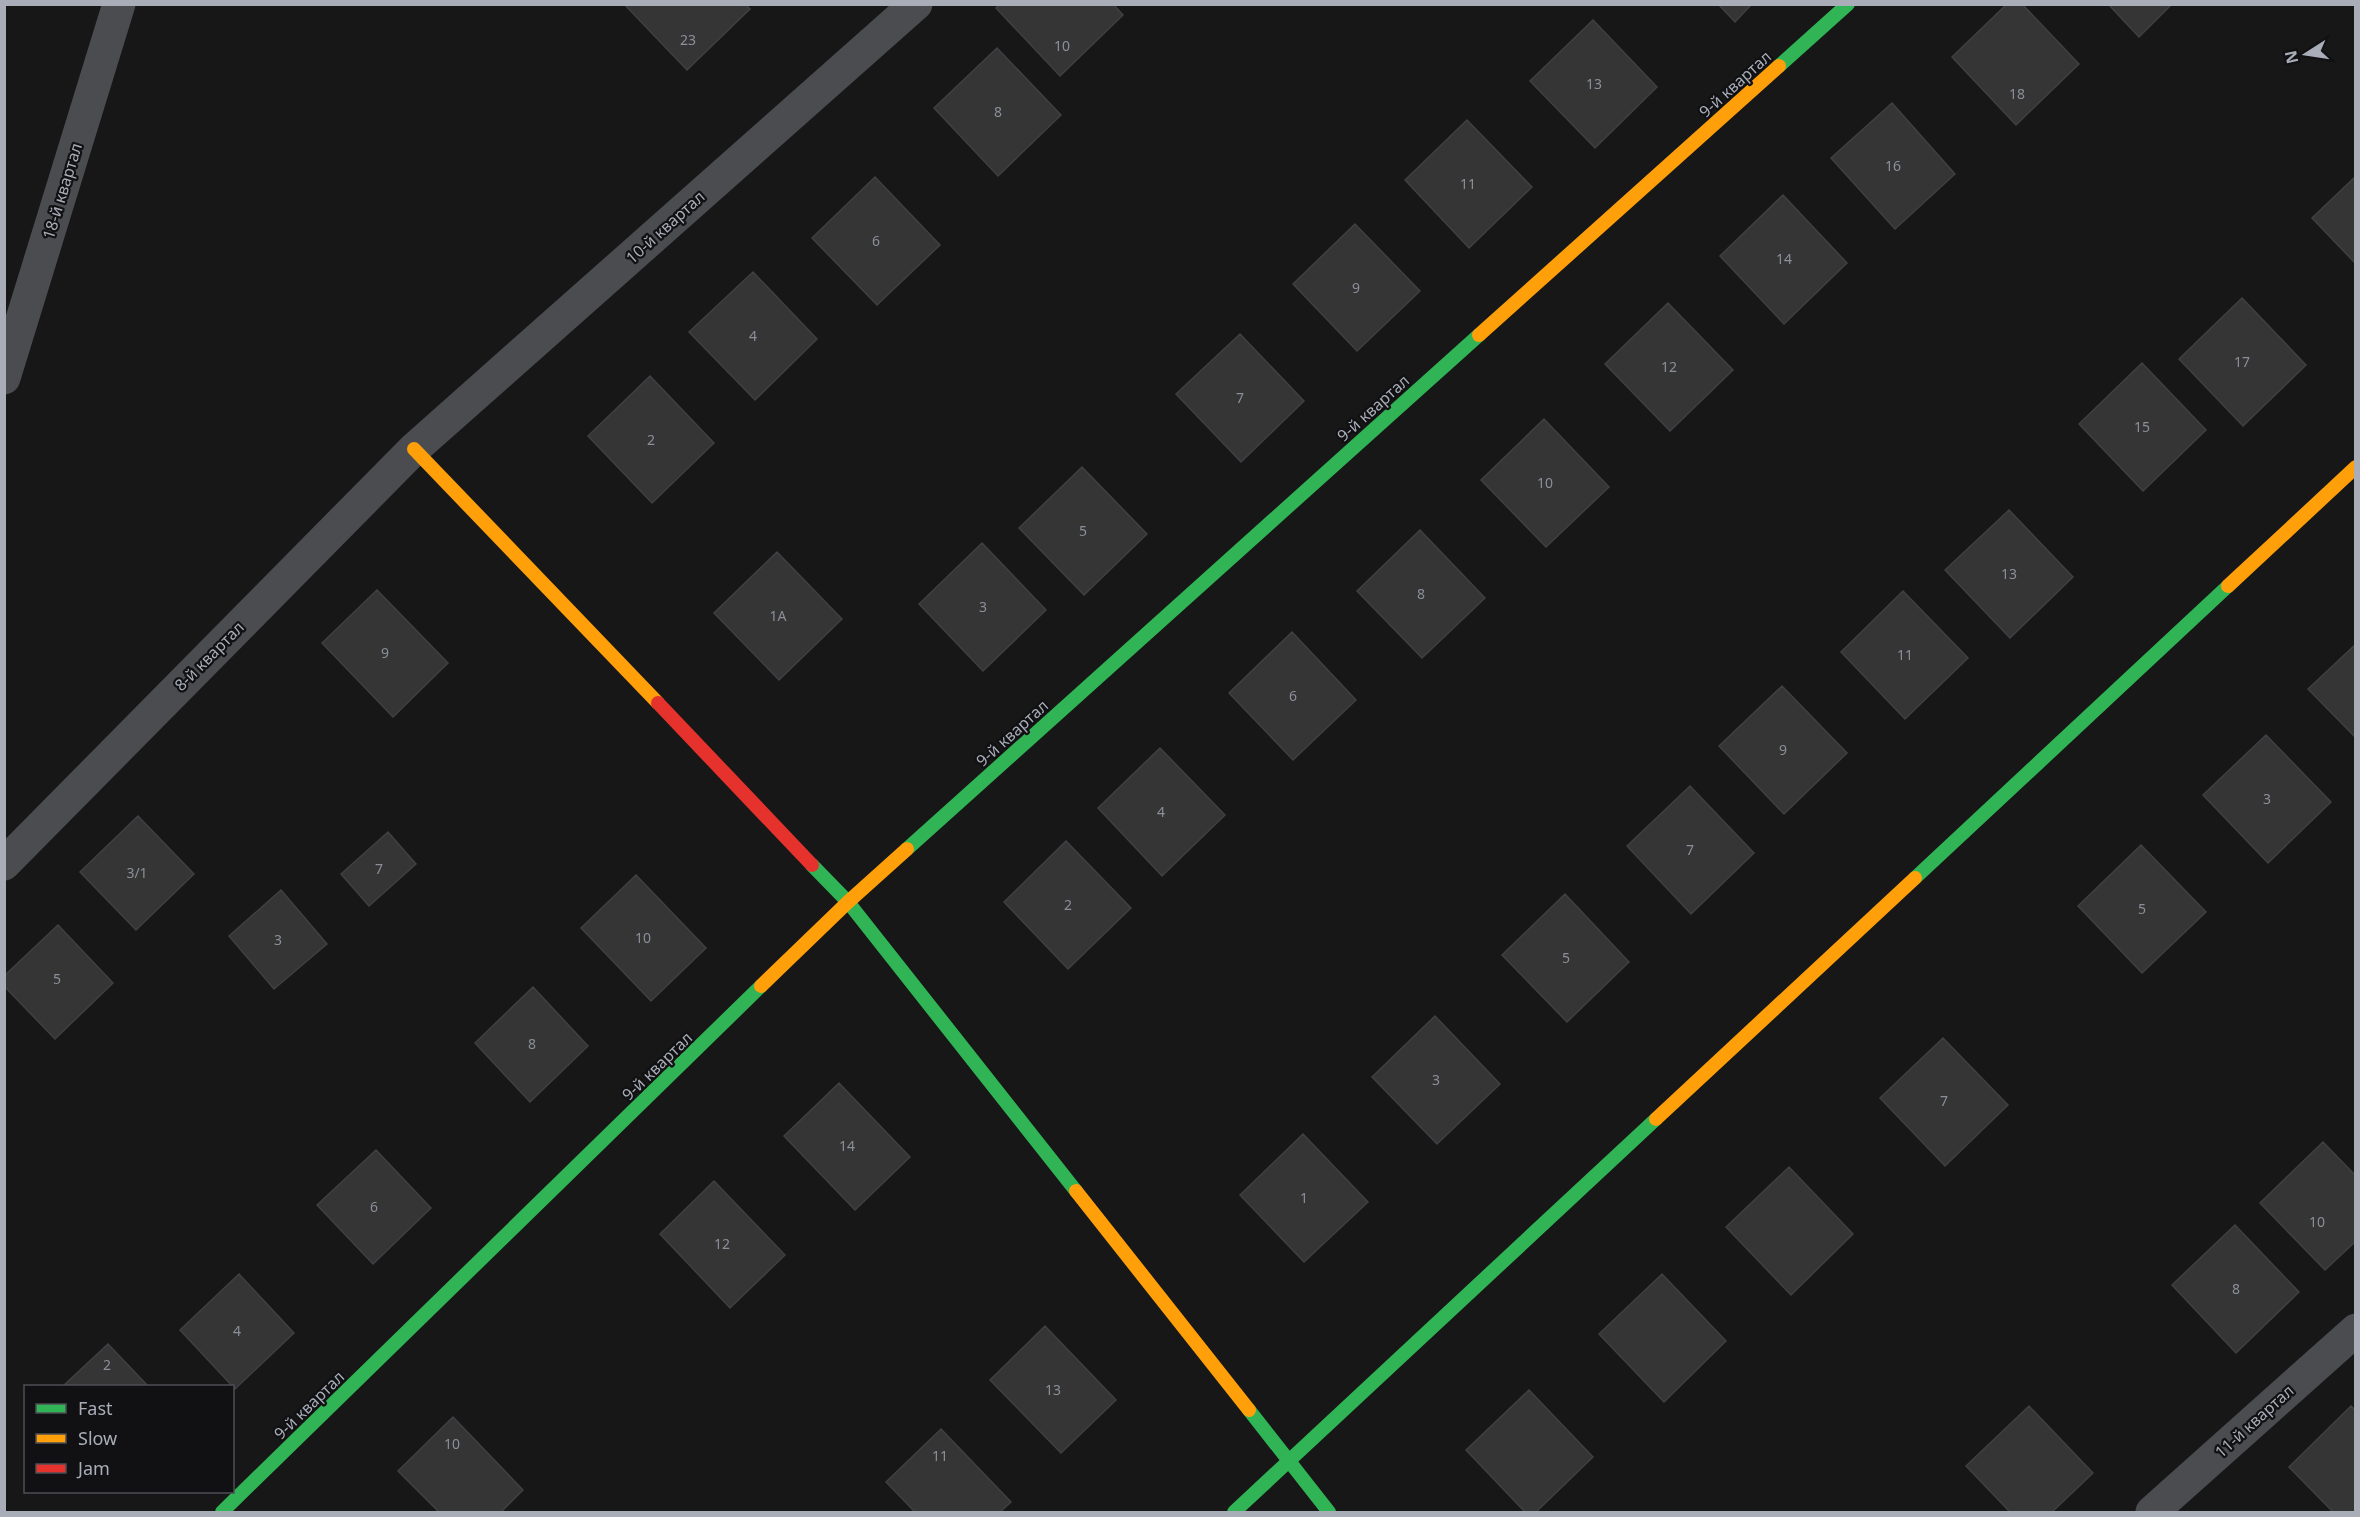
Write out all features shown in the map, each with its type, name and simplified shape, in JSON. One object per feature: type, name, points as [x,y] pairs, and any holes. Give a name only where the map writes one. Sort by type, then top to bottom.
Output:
[{"type":"street","name":"18-й квартал","points":[[4,378],[119,4]]},
{"type":"street","name":"10-й квартал","points":[[414,449],[916,4]]},
{"type":"street","name":"9-й квартал","points":[[222,1512],[848,902],[1848,4]]},
{"type":"street","name":"8-й квартал","points":[[4,864],[414,449]]},
{"type":"street","points":[[414,449],[848,902],[1329,1512]]},
{"type":"street","points":[[1234,1512],[2355,467]]},
{"type":"street","name":"11-й квартал","points":[[2152,1512],[2355,1330]]},
{"type":"building","points":[[624,4],[745,4],[750,9],[687,70]]},
{"type":"building","points":[[1000,4],[1113,4],[1123,15],[1060,76],[996,8]]},
{"type":"building","points":[[1718,4],[1752,4],[1735,22]]},
{"type":"building","points":[[2007,4],[2022,4],[2079,64],[2016,125],[1952,57]]},
{"type":"building","points":[[2108,4],[2172,4],[2139,37]]},
{"type":"building","points":[[1593,20],[1657,87],[1595,148],[1530,81]]},
{"type":"building","points":[[997,48],[1061,115],[998,176],[934,108]]},
{"type":"building","points":[[1892,103],[1955,174],[1895,229],[1831,158]]},
{"type":"building","points":[[1467,120],[1532,187],[1469,248],[1405,180]]},
{"type":"building","points":[[2356,176],[2356,264],[2312,218]]},
{"type":"building","points":[[875,177],[940,245],[877,305],[812,238]]},
{"type":"building","points":[[1783,195],[1847,263],[1784,324],[1720,256]]},
{"type":"building","points":[[1355,224],[1420,291],[1357,351],[1293,284]]},
{"type":"building","points":[[753,272],[817,339],[755,400],[689,332]]},
{"type":"building","points":[[2242,298],[2306,365],[2243,426],[2179,359]]},
{"type":"building","points":[[1668,303],[1733,370],[1670,431],[1605,364]]},
{"type":"building","points":[[1240,334],[1304,401],[1241,462],[1176,394]]},
{"type":"building","points":[[2142,363],[2206,430],[2143,491],[2079,424]]},
{"type":"building","points":[[650,376],[714,443],[652,503],[588,436]]},
{"type":"building","points":[[1544,419],[1609,487],[1546,547],[1481,480]]},
{"type":"building","points":[[1082,467],[1147,534],[1084,595],[1019,528]]},
{"type":"building","points":[[2009,510],[2073,577],[2010,638],[1945,570]]},
{"type":"building","points":[[1420,530],[1485,598],[1422,658],[1357,591]]},
{"type":"building","points":[[982,543],[1046,610],[983,671],[919,604]]},
{"type":"building","points":[[777,552],[842,619],[779,680],[714,613]]},
{"type":"building","points":[[377,590],[448,663],[393,717],[322,643]]},
{"type":"building","points":[[1903,591],[1968,658],[1905,719],[1841,652]]},
{"type":"building","points":[[1292,632],[1356,700],[1293,760],[1229,693]]},
{"type":"building","points":[[2356,644],[2356,738],[2308,689]]},
{"type":"building","points":[[1782,686],[1847,753],[1784,814],[1719,746]]},
{"type":"building","points":[[2266,735],[2331,802],[2268,863],[2203,795]]},
{"type":"building","points":[[1160,748],[1225,815],[1162,876],[1098,808]]},
{"type":"building","points":[[1690,786],[1754,853],[1691,914],[1627,846]]},
{"type":"building","points":[[138,816],[194,874],[136,930],[80,872]]},
{"type":"building","points":[[388,832],[416,864],[369,906],[341,874]]},
{"type":"building","points":[[1066,841],[1131,908],[1068,969],[1004,902]]},
{"type":"building","points":[[2141,845],[2206,912],[2142,973],[2078,906]]},
{"type":"building","points":[[636,875],[706,948],[651,1001],[581,928]]},
{"type":"building","points":[[281,890],[327,944],[274,989],[229,936]]},
{"type":"building","points":[[1565,894],[1629,962],[1567,1022],[1502,955]]},
{"type":"building","points":[[58,925],[113,983],[55,1039],[4,986],[4,976]]},
{"type":"building","points":[[533,987],[588,1046],[530,1102],[475,1043]]},
{"type":"building","points":[[1435,1016],[1500,1084],[1437,1144],[1372,1077]]},
{"type":"building","points":[[1943,1038],[2008,1105],[1945,1166],[1880,1098]]},
{"type":"building","points":[[839,1083],[910,1157],[855,1210],[784,1136]]},
{"type":"building","points":[[1303,1134],[1368,1202],[1304,1262],[1240,1195]]},
{"type":"building","points":[[2323,1142],[2356,1176],[2356,1241],[2325,1270],[2260,1203]]},
{"type":"building","points":[[376,1150],[431,1208],[373,1264],[317,1205]]},
{"type":"building","points":[[1789,1167],[1853,1234],[1791,1295],[1726,1227]]},
{"type":"building","points":[[714,1181],[785,1255],[730,1308],[660,1234]]},
{"type":"building","points":[[2235,1225],[2299,1292],[2236,1353],[2172,1285]]},
{"type":"building","points":[[239,1274],[294,1333],[235,1389],[234,1385],[231,1385],[180,1330]]},
{"type":"building","points":[[1662,1274],[1726,1341],[1664,1402],[1599,1334]]},
{"type":"building","points":[[1045,1326],[1116,1400],[1061,1453],[990,1380]]},
{"type":"building","points":[[108,1344],[147,1385],[64,1385]]},
{"type":"building","points":[[1529,1390],[1593,1457],[1536,1512],[1525,1512],[1466,1450]]},
{"type":"building","points":[[2029,1406],[2093,1473],[2052,1512],[2010,1512],[1966,1466]]},
{"type":"building","points":[[2351,1406],[2356,1411],[2356,1512],[2333,1512],[2289,1467]]},
{"type":"building","points":[[453,1417],[523,1490],[501,1512],[439,1512],[398,1471]]},
{"type":"building","points":[[941,1429],[1011,1502],[1000,1512],[915,1512],[886,1482]]},
{"type":"traffic: fast","points":[[1779,66],[1848,4]]},
{"type":"traffic: fast","points":[[907,849],[1479,335]]},
{"type":"traffic: fast","points":[[1915,878],[2228,586]]},
{"type":"traffic: fast","points":[[812,865],[848,902],[1076,1191]]},
{"type":"traffic: fast","points":[[222,1512],[761,986]]},
{"type":"traffic: fast","points":[[1234,1512],[1656,1119]]},
{"type":"traffic: fast","points":[[1249,1410],[1329,1512]]},
{"type":"traffic: slow","points":[[1479,335],[1779,66]]},
{"type":"traffic: slow","points":[[414,449],[658,703]]},
{"type":"traffic: slow","points":[[2228,586],[2356,467]]},
{"type":"traffic: slow","points":[[761,986],[907,849]]},
{"type":"traffic: slow","points":[[1656,1119],[1915,878]]},
{"type":"traffic: slow","points":[[1076,1191],[1249,1410]]},
{"type":"traffic: jam","points":[[658,703],[812,865]]}]
